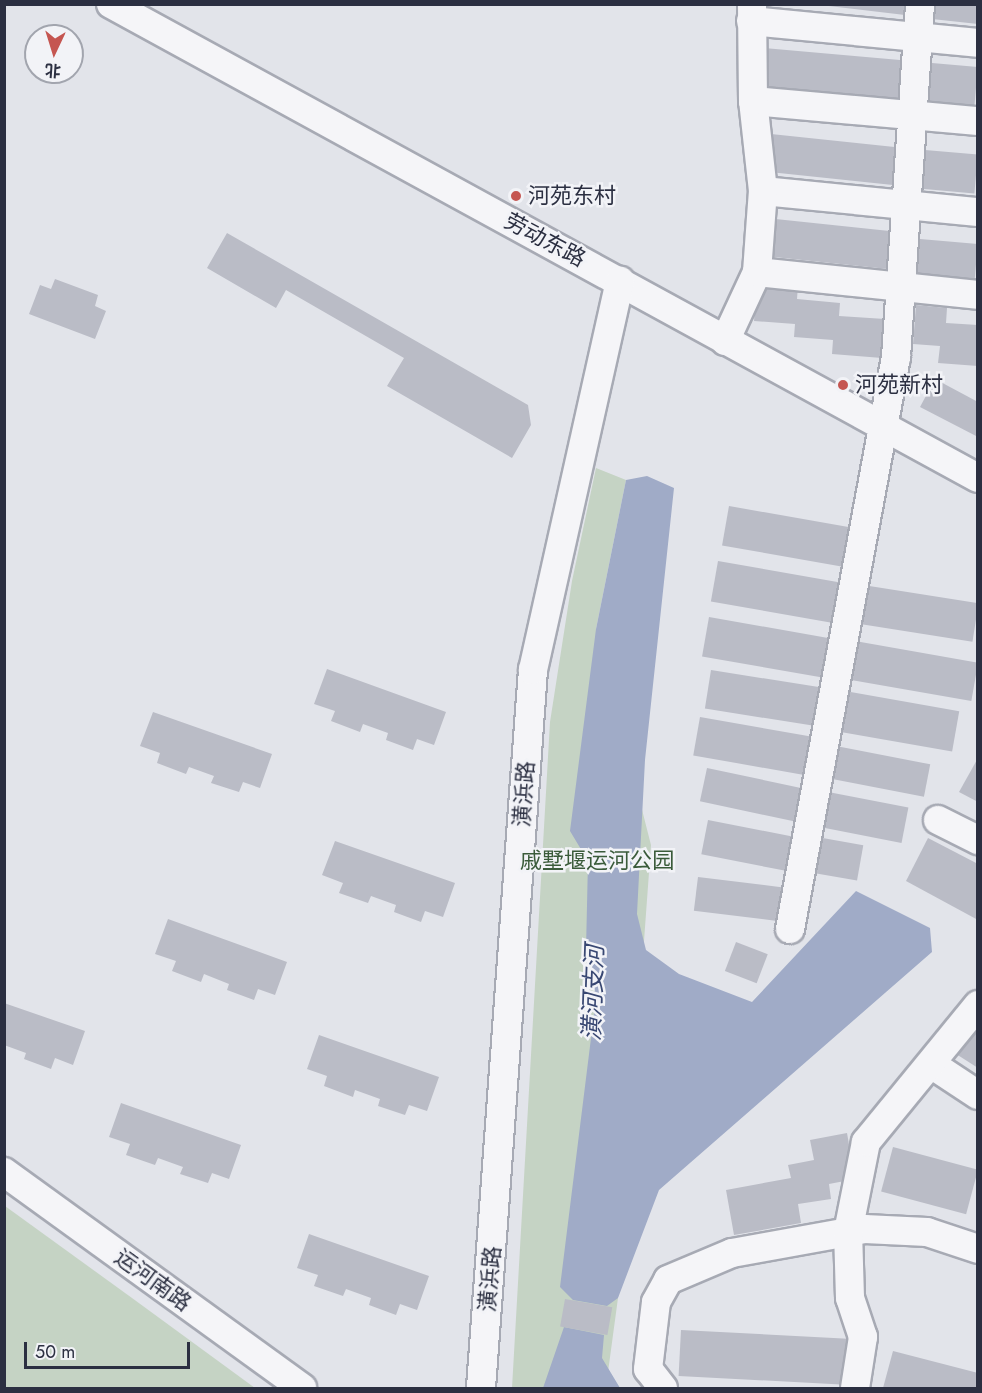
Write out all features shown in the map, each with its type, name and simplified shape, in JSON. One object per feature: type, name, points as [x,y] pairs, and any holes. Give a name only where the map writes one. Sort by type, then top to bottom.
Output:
[{"type":"street","name":"劳动东路","points":[[111,4],[620,280],[725,341],[978,478]]},
{"type":"street","points":[[790,929],[886,428],[901,286],[920,4]]},
{"type":"street","points":[[725,341],[757,272],[763,191],[753,101],[751,13],[978,43]]},
{"type":"street","points":[[753,101],[978,121]]},
{"type":"street","points":[[763,191],[978,212]]},
{"type":"street","points":[[757,272],[978,295]]},
{"type":"street","name":"潢浜路","points":[[481,1389],[533,670],[620,280]]},
{"type":"street","points":[[939,820],[978,840]]},
{"type":"street","points":[[855,1389],[863,1337],[850,1298],[848,1232],[866,1142],[889,1110],[931,1064],[978,1005]]},
{"type":"street","points":[[931,1064],[978,1095]]},
{"type":"street","name":"运河南路","points":[[4,1172],[302,1389]]},
{"type":"street","points":[[663,1389],[648,1369],[656,1302],[668,1280],[732,1254],[848,1232],[927,1232],[978,1249]]},
{"type":"green space","name":"戚墅堰运河公园","points":[[596,468],[626,480],[596,629],[651,845],[618,1298],[608,1372],[620,1388],[512,1388],[550,722],[572,581]]},
{"type":"green space","points":[[5,1206],[132,1298],[255,1388],[5,1388]]},
{"type":"water","points":[[647,476],[674,488],[645,760],[637,914],[646,950],[679,974],[752,1002],[856,891],[930,928],[932,952],[659,1190],[618,1298],[607,1306],[573,1300],[560,1287],[596,998],[586,949],[588,861],[570,831],[596,629],[626,480]]},
{"type":"water","points":[[564,1327],[604,1335],[602,1358],[620,1388],[543,1388]]},
{"type":"building","points":[[812,4],[906,4],[905,15]]},
{"type":"building","points":[[934,4],[978,4],[978,24],[932,19]]},
{"type":"building","points":[[764,48],[905,60],[902,99],[761,87]]},
{"type":"building","points":[[932,63],[978,67],[974,106],[929,102]]},
{"type":"building","points":[[771,134],[899,147],[895,185],[767,172]]},
{"type":"building","points":[[925,150],[978,155],[974,193],[922,189]]},
{"type":"building","points":[[766,218],[894,231],[890,269],[762,256]]},
{"type":"building","points":[[227,233],[528,405],[531,425],[512,458],[387,386],[404,358],[286,290],[276,308],[207,268]]},
{"type":"building","points":[[920,239],[978,244],[974,283],[917,278]]},
{"type":"building","points":[[55,279],[98,295],[95,306],[106,311],[95,339],[29,314],[40,285],[51,289]]},
{"type":"building","points":[[757,282],[798,285],[797,299],[840,303],[839,316],[885,319],[882,358],[832,354],[833,340],[794,337],[795,324],[754,321]]},
{"type":"building","points":[[916,305],[947,308],[946,323],[978,325],[978,366],[938,363],[940,346],[913,344]]},
{"type":"building","points":[[935,379],[978,402],[978,437],[920,407]]},
{"type":"building","points":[[729,506],[854,528],[847,567],[722,545]]},
{"type":"building","points":[[718,561],[843,583],[836,623],[711,601]]},
{"type":"building","points":[[863,585],[978,603],[972,642],[857,624]]},
{"type":"building","points":[[709,617],[835,639],[828,679],[702,656]]},
{"type":"building","points":[[855,641],[978,663],[971,701],[848,679]]},
{"type":"building","points":[[327,669],[446,712],[434,745],[417,739],[413,750],[386,740],[388,733],[363,724],[360,732],[331,721],[335,711],[314,704]]},
{"type":"building","points":[[711,670],[827,688],[820,727],[705,709]]},
{"type":"building","points":[[845,691],[959,711],[952,752],[838,731]]},
{"type":"building","points":[[153,712],[272,754],[260,788],[243,782],[239,792],[211,783],[214,776],[189,767],[186,774],[157,763],[160,753],[140,746]]},
{"type":"building","points":[[700,717],[815,737],[808,776],[693,755]]},
{"type":"building","points":[[836,746],[930,764],[924,797],[830,778]]},
{"type":"building","points":[[978,758],[978,802],[959,792]]},
{"type":"building","points":[[707,768],[801,788],[794,821],[700,801]]},
{"type":"building","points":[[823,791],[908,808],[902,843],[816,826]]},
{"type":"building","points":[[708,820],[792,836],[786,871],[701,854]]},
{"type":"building","points":[[817,837],[863,845],[857,881],[811,872]]},
{"type":"building","points":[[928,838],[978,864],[978,920],[906,881]]},
{"type":"building","points":[[335,841],[455,883],[443,917],[425,911],[421,922],[394,912],[396,905],[371,896],[368,903],[339,893],[343,883],[322,875]]},
{"type":"building","points":[[698,877],[783,887],[779,921],[694,911]]},
{"type":"building","points":[[168,919],[287,962],[275,995],[258,989],[254,1000],[227,990],[229,984],[204,974],[201,982],[172,971],[176,961],[155,954]]},
{"type":"building","points":[[736,942],[768,954],[757,983],[725,971]]},
{"type":"building","points":[[4,1003],[85,1031],[73,1065],[55,1058],[51,1069],[24,1059],[26,1053],[4,1045]]},
{"type":"building","points":[[978,1015],[978,1068],[953,1052]]},
{"type":"building","points":[[319,1035],[439,1077],[427,1111],[409,1105],[405,1115],[378,1106],[380,1099],[355,1090],[353,1097],[324,1086],[327,1076],[307,1069]]},
{"type":"building","points":[[121,1103],[241,1145],[229,1179],[212,1173],[208,1183],[180,1174],[183,1167],[158,1158],[155,1165],[126,1155],[130,1144],[109,1137]]},
{"type":"building","points":[[847,1133],[855,1179],[829,1184],[831,1199],[798,1204],[801,1223],[734,1235],[726,1190],[791,1178],[788,1165],[814,1160],[810,1140]]},
{"type":"building","points":[[893,1147],[978,1170],[966,1214],[881,1191]]},
{"type":"building","points":[[309,1234],[429,1276],[417,1310],[400,1304],[396,1315],[369,1305],[371,1298],[346,1289],[343,1296],[314,1286],[318,1275],[297,1268]]},
{"type":"building","points":[[565,1299],[612,1307],[607,1335],[560,1327]]},
{"type":"building","points":[[681,1330],[848,1339],[845,1385],[679,1376]]},
{"type":"building","points":[[893,1351],[978,1373],[978,1388],[883,1388]]},
{"type":"place","name":"河苑东村","points":[[516,196]]},
{"type":"place","name":"河苑新村","points":[[843,385]]},
{"type":"water label","name":"潢河支河","points":[[593,993]]}]
